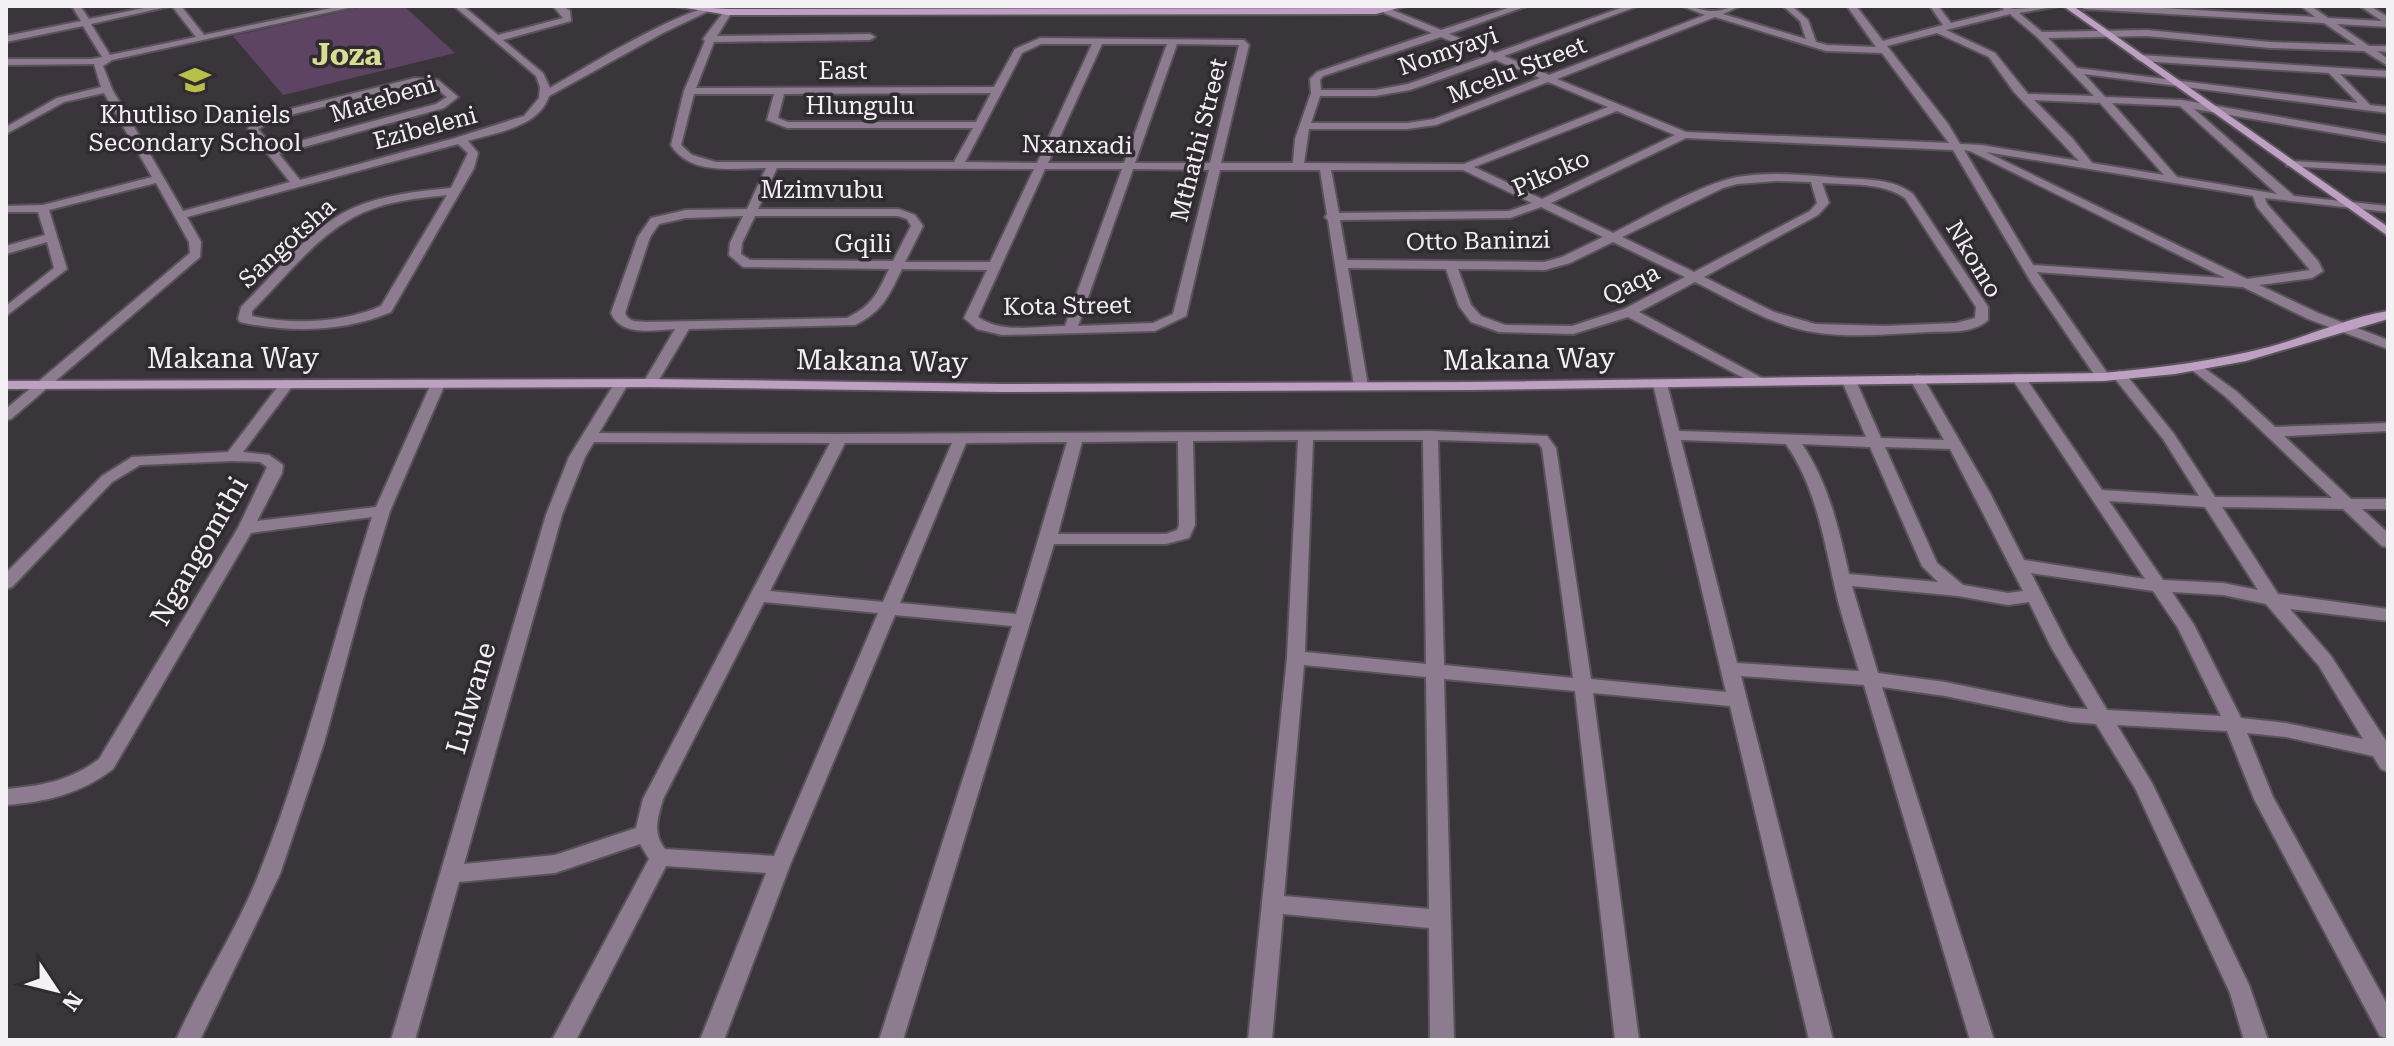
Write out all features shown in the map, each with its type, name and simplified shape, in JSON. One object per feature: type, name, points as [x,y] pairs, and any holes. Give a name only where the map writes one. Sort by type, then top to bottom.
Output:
[{"type":"street","points":[[76,6],[108,59]]},
{"type":"street","points":[[6,39],[167,6]]},
{"type":"street","points":[[176,6],[202,39]]},
{"type":"street","points":[[6,62],[91,62],[202,39],[283,17],[353,6]]},
{"type":"street","points":[[458,6],[540,75],[547,87],[546,94]]},
{"type":"street","points":[[495,39],[568,19],[567,13],[557,6]]},
{"type":"street","points":[[679,6],[728,12],[1077,9],[1387,11],[1402,6]]},
{"type":"street","points":[[1298,166],[1304,126],[1316,93],[1315,79],[1335,67],[1523,6]]},
{"type":"street","name":"Nomyayi","points":[[1316,93],[1390,92],[1634,6]]},
{"type":"street","points":[[1686,6],[1826,48],[1881,47],[2009,9],[2055,6]]},
{"type":"street","name":"Mcelu Street","points":[[1304,126],[1430,124],[1550,81],[1736,6]]},
{"type":"street","points":[[1787,6],[1804,20],[1812,43]]},
{"type":"street","points":[[1851,6],[1944,126],[2029,268],[2111,376],[2169,437],[2272,599],[2325,661],[2386,756]]},
{"type":"street","points":[[1934,6],[1945,29],[1992,55],[2025,97],[2088,165]]},
{"type":"street","points":[[2067,6],[2388,232]]},
{"type":"street","points":[[2084,6],[2171,9],[2386,25]]},
{"type":"street","points":[[2305,6],[2388,63]]},
{"type":"street","points":[[2364,6],[2386,25]]},
{"type":"street","name":"Ezibeleni","points":[[179,216],[459,140],[528,118],[546,94],[651,36],[710,8]]},
{"type":"street","points":[[2009,9],[2040,35],[2173,179]]},
{"type":"street","points":[[1387,11],[1684,135],[1970,148],[2290,199],[2388,209]]},
{"type":"street","name":"Nxanxadi","points":[[728,12],[708,39],[689,91],[676,145],[680,152],[696,161],[716,165],[1465,167],[1618,107]]},
{"type":"street","points":[[2040,35],[2159,33],[2231,42],[2388,49]]},
{"type":"street","points":[[708,39],[870,37]]},
{"type":"street","name":"Kota Street","points":[[1098,42],[971,318],[982,326],[1002,331],[1155,327],[1179,316]]},
{"type":"street","points":[[1070,330],[1173,42]]},
{"type":"street","name":"Mthathi Street","points":[[958,166],[1018,51],[1028,44],[1235,42],[1244,45],[1179,316]]},
{"type":"street","points":[[2140,58],[2388,74]]},
{"type":"street","points":[[6,416],[196,254],[195,242],[107,89],[98,65],[108,59]]},
{"type":"street","points":[[2073,70],[2388,110]]},
{"type":"street","points":[[2333,72],[2367,107]]},
{"type":"street","name":"Matebeni","points":[[272,152],[440,106],[453,97],[435,82],[415,81],[274,116],[254,125],[253,129],[297,183]]},
{"type":"street","points":[[2173,82],[2170,86],[2183,104],[2290,199]]},
{"type":"street","points":[[6,131],[49,105],[107,89]]},
{"type":"street","name":"East","points":[[689,91],[998,90]]},
{"type":"street","name":"Hlungulu","points":[[780,91],[772,120],[787,125],[979,125]]},
{"type":"street","points":[[2025,97],[2183,104],[2388,139]]},
{"type":"street","points":[[1312,107],[1334,125]]},
{"type":"street","name":"Pikoko","points":[[1331,217],[1499,216],[1542,203],[1684,135]]},
{"type":"street","name":"Sangotsha","points":[[454,191],[376,204],[337,222],[246,310],[245,319],[255,322],[354,320],[386,309],[468,168],[473,153],[469,146],[459,140]]},
{"type":"street","points":[[1970,148],[2246,283],[2388,345]]},
{"type":"street","points":[[2291,164],[2388,169]]},
{"type":"street","points":[[1325,165],[1331,217],[1361,386]]},
{"type":"street","points":[[750,212],[773,166]]},
{"type":"street","name":"Nkomo","points":[[1465,167],[1768,313],[1815,328],[1956,327],[1981,320],[1982,307],[1904,191],[1882,184],[1762,178],[1732,181],[1612,237]]},
{"type":"street","points":[[6,209],[43,208],[159,179]]},
{"type":"street","name":"Qaqa","points":[[1451,266],[1469,313],[1491,326],[1543,332],[1573,330],[1629,312],[1814,213],[1823,203],[1816,181]]},
{"type":"street","points":[[2029,268],[2246,283],[2293,278],[2317,271],[2261,205],[2258,194]]},
{"type":"street","points":[[6,312],[61,269],[43,208]]},
{"type":"street","name":"Gqili","points":[[750,212],[736,243],[735,255],[747,264],[995,266]]},
{"type":"street","name":"Mzimvubu","points":[[750,212],[905,214],[917,226],[879,302],[871,311],[850,322],[630,325],[618,316],[649,228],[655,221],[672,216],[750,212]]},
{"type":"street","points":[[6,250],[52,237]]},
{"type":"street","name":"Otto Baninzi","points":[[1340,264],[1545,266],[1566,260],[1612,237]]},
{"type":"street","points":[[1629,312],[1757,381]]},
{"type":"street","name":"Makana Way","points":[[6,385],[650,383],[1001,388],[1660,384],[2111,376],[2197,367],[2293,343],[2356,320],[2388,315]]},
{"type":"street","points":[[650,383],[684,326]]},
{"type":"street","points":[[2197,367],[2231,394],[2388,542]]},
{"type":"street","points":[[2018,377],[2185,625],[2234,724],[2264,799],[2380,1002],[2388,1028]]},
{"type":"street","points":[[1917,379],[2102,718],[2143,785],[2241,992],[2256,1040]]},
{"type":"street","points":[[1849,381],[1879,443],[1930,566],[1958,590]]},
{"type":"street","points":[[232,456],[287,384]]},
{"type":"street","points":[[188,1040],[270,874],[314,743],[382,511],[438,384]]},
{"type":"street","name":"Lulwane","points":[[403,1040],[534,577],[568,475],[621,384]]},
{"type":"street","points":[[1660,384],[1821,1040]]},
{"type":"street","points":[[2271,432],[2388,427]]},
{"type":"street","points":[[588,437],[840,439],[1430,435],[1536,438],[1547,443],[1583,684],[1627,1040]]},
{"type":"street","points":[[1430,435],[1442,1040]]},
{"type":"street","points":[[1672,435],[1953,445]]},
{"type":"street","points":[[1048,539],[1166,539],[1183,534],[1187,525],[1185,436]]},
{"type":"street","points":[[1260,1040],[1296,658],[1306,436]]},
{"type":"street","points":[[712,1040],[780,865],[961,438]]},
{"type":"street","points":[[891,1040],[1048,539],[1076,438]]},
{"type":"street","points":[[780,865],[660,857],[649,846],[644,834],[653,799],[840,439]]},
{"type":"street","points":[[1792,441],[1806,458],[1870,679],[1982,1040]]},
{"type":"street","name":"Ngangomthi","points":[[6,583],[107,479],[129,464],[148,458],[232,456],[264,458],[275,465],[274,473],[246,528],[106,764],[85,780],[66,789],[6,797]]},
{"type":"street","points":[[2097,495],[2208,502],[2388,504]]},
{"type":"street","points":[[246,528],[382,511]]},
{"type":"street","points":[[2018,565],[2135,584],[2223,589],[2388,615]]},
{"type":"street","points":[[1842,579],[1958,590],[2008,599],[2034,595]]},
{"type":"street","points":[[760,596],[1022,621]]},
{"type":"street","points":[[1296,658],[1737,700]]},
{"type":"street","points":[[1730,669],[1870,679],[1945,689],[2071,715],[2286,730],[2386,756]]},
{"type":"street","points":[[451,874],[555,864],[644,834]]},
{"type":"street","points":[[564,1040],[660,857]]},
{"type":"street","points":[[1275,904],[1441,920]]},
{"type":"shaded area","points":[[367,6],[404,6],[455,53],[283,95],[233,36]]},
{"type":"place","name":"Khutliso Daniels Secondary School","points":[[195,80]]},
{"type":"district","name":"Joza","points":[[347,54]]}]
